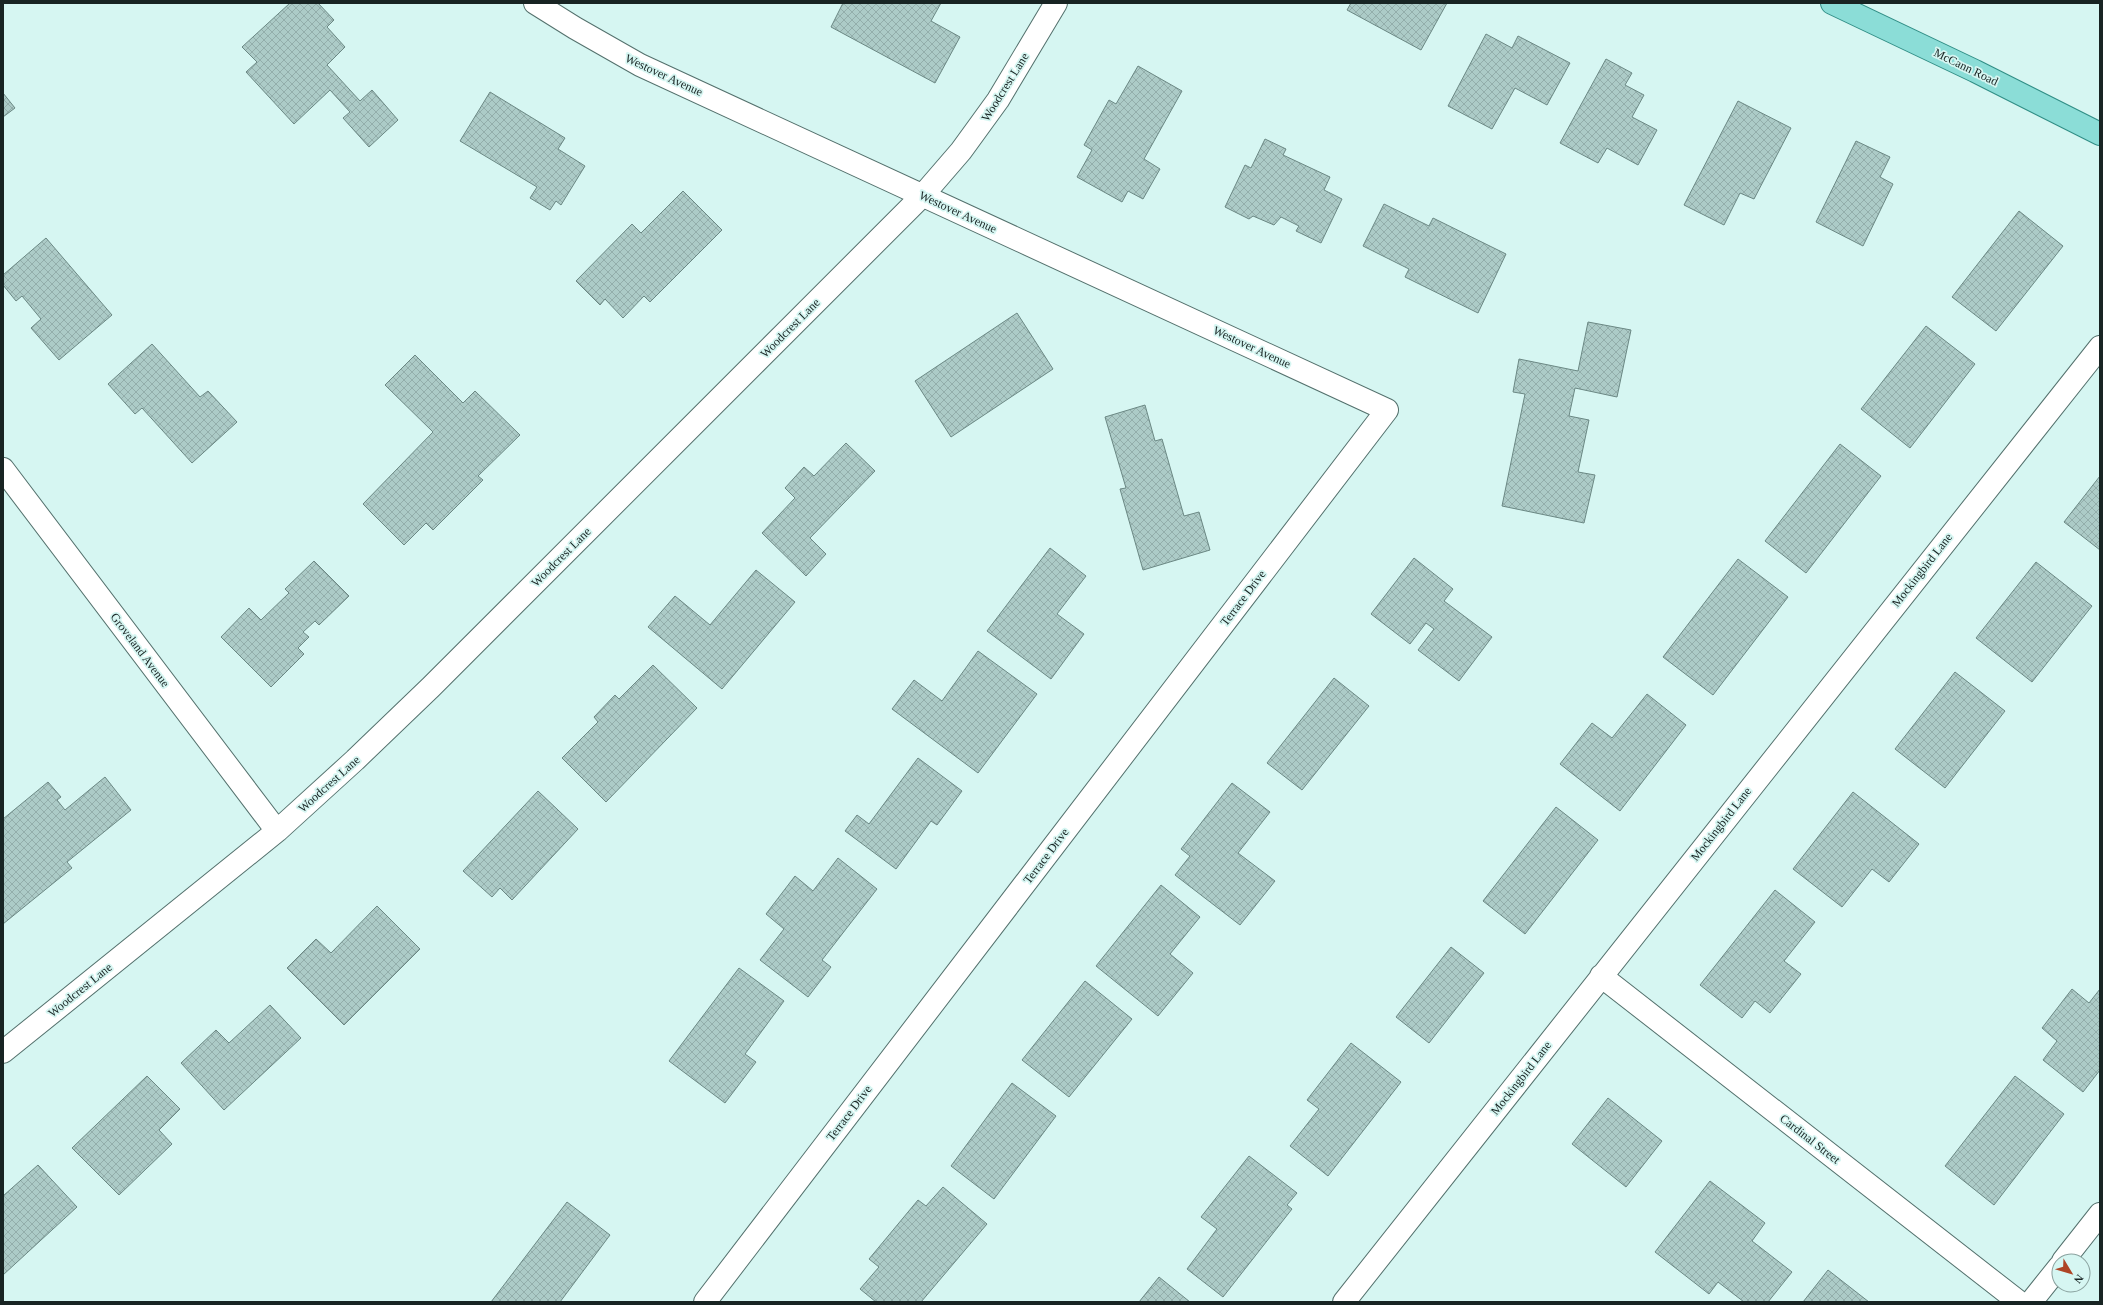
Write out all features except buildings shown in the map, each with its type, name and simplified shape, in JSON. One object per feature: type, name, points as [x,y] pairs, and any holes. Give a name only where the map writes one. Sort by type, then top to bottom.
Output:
[{"type":"main road","name":"McCann Road","points":[[1832,3],[1968,68],[2100,134]]},
{"type":"street","name":"Westover Avenue","points":[[535,3],[640,65],[1387,410]]},
{"type":"street","name":"Woodcrest Lane","points":[[3,1052],[277,831],[355,760],[431,687],[923,195],[961,151],[998,100],[1056,3]]},
{"type":"street","name":"Mockingbird Lane","points":[[1344,1302],[2100,347]]},
{"type":"street","name":"Terrace Drive","points":[[705,1302],[1387,410]]},
{"type":"street","name":"Groveland Avenue","points":[[3,469],[277,831]]},
{"type":"street","name":"Cardinal Street","points":[[1601,976],[2019,1302]]},
{"type":"street","points":[[2069,1253],[2100,1214]]},
{"type":"street","points":[[2031,1302],[2051,1276]]}]
